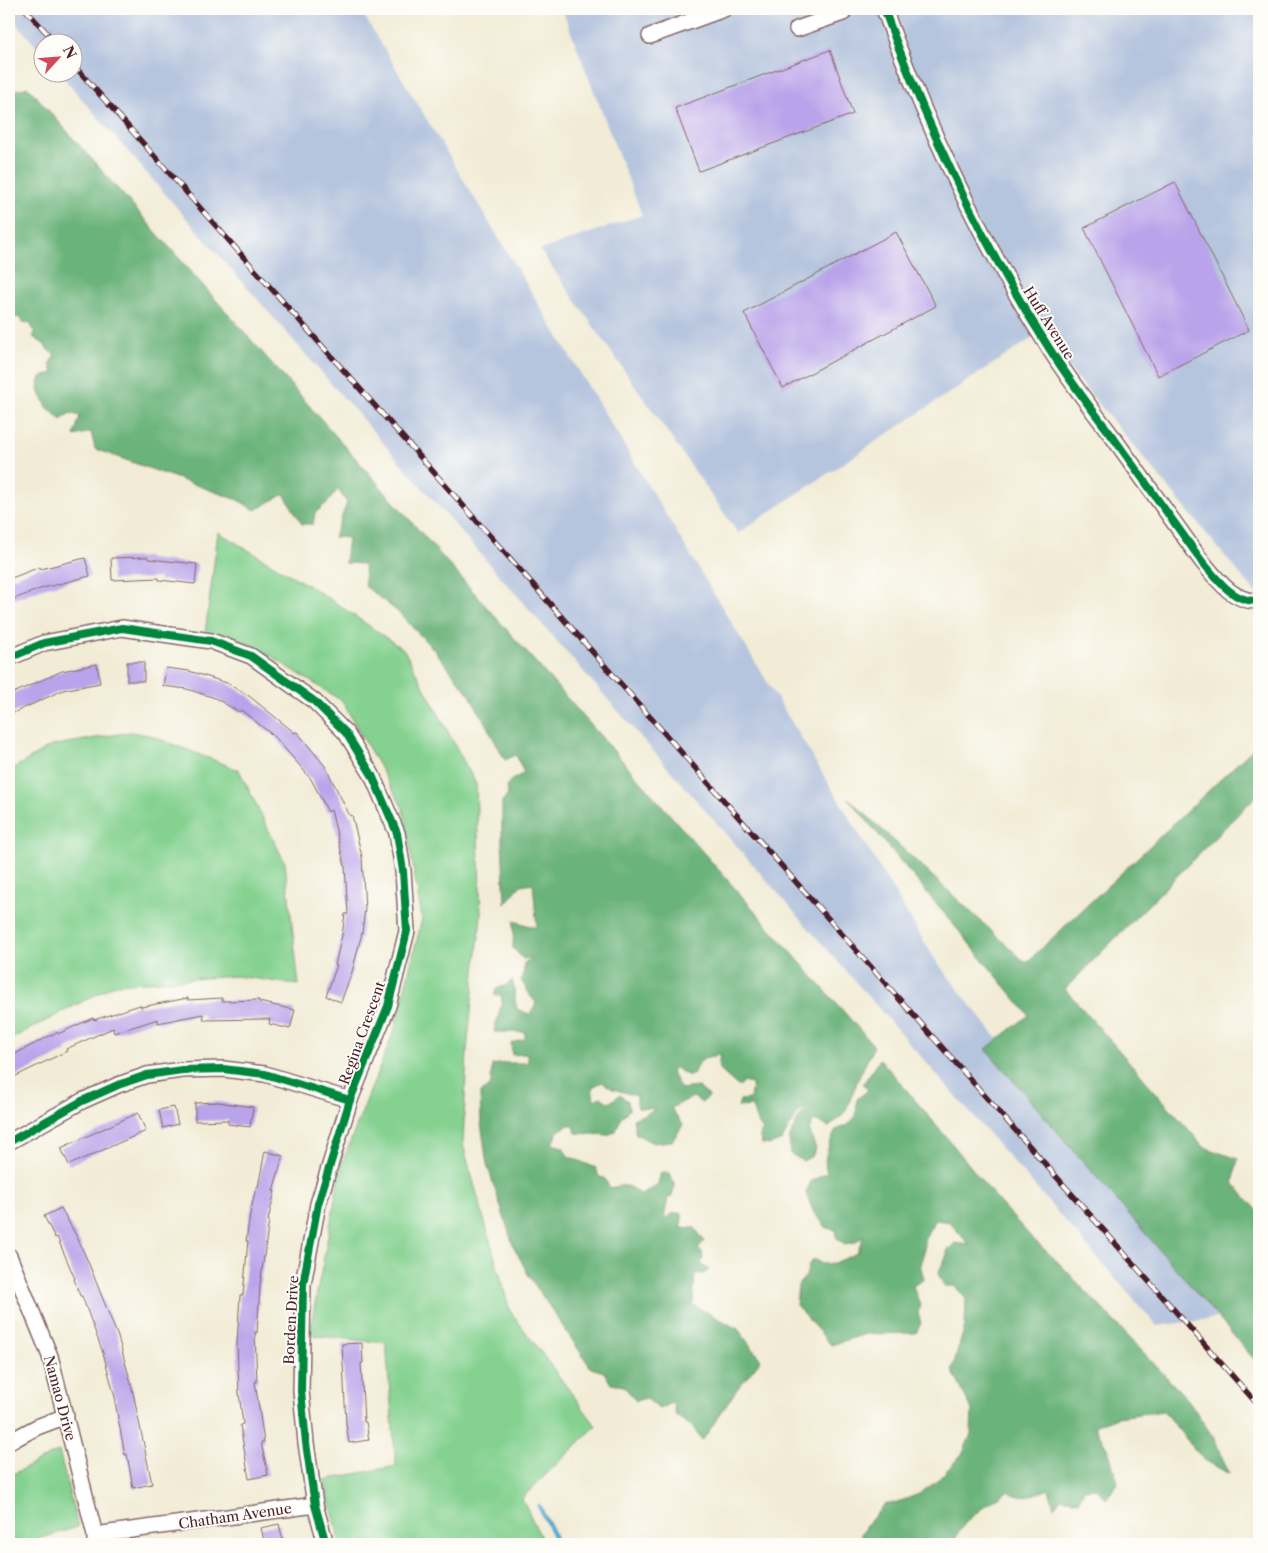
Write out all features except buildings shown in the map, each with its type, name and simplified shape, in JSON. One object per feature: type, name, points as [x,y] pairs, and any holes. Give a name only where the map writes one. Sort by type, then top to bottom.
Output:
[{"type":"street","points":[[650,36],[724,9]]},
{"type":"street","points":[[797,30],[844,13],[842,9]]},
{"type":"street","name":"Huff Avenue","points":[[884,9],[901,57],[959,188],[1021,303],[1049,348],[1080,395],[1201,560],[1221,584],[1236,596],[1253,602],[1259,601]]},
{"type":"street","name":"Regina Crescent","points":[[9,658],[44,642],[122,628],[211,641],[250,656],[314,701],[346,733],[372,775],[396,833],[403,871],[407,931],[388,1006],[350,1100]]},
{"type":"street","points":[[9,1142],[82,1100],[118,1084],[147,1075],[182,1070],[223,1069],[265,1074],[350,1100]]},
{"type":"street","name":"Borden Drive","points":[[326,1544],[315,1505],[301,1391],[303,1284],[318,1204],[350,1100]]},
{"type":"street","name":"Namao Drive","points":[[9,1256],[50,1356],[95,1540]]},
{"type":"street","points":[[9,1442],[37,1427],[66,1416]]},
{"type":"street","name":"Chatham Avenue","points":[[95,1540],[315,1505]]},
{"type":"shaded area","points":[[9,9],[360,9],[936,961],[1218,1318],[1157,1326],[67,82],[82,82],[82,32],[32,32],[32,41],[9,15]]},
{"type":"shaded area","points":[[562,9],[1259,9],[1259,597],[1040,333],[738,533],[540,250],[642,215]]},
{"type":"green space","points":[[28,87],[874,1046],[845,1113],[829,1127],[814,1120],[809,1131],[816,1149],[812,1156],[803,1161],[791,1154],[789,1139],[797,1121],[807,1107],[798,1113],[782,1140],[770,1145],[762,1144],[759,1135],[763,1130],[756,1120],[752,1106],[738,1107],[740,1100],[750,1099],[752,1084],[743,1082],[739,1087],[723,1073],[718,1067],[720,1055],[702,1060],[693,1075],[687,1075],[674,1067],[671,1072],[681,1089],[698,1087],[709,1096],[702,1103],[693,1097],[671,1108],[683,1125],[672,1141],[653,1143],[636,1134],[633,1119],[657,1109],[637,1108],[637,1096],[613,1089],[602,1082],[592,1087],[594,1100],[601,1097],[609,1103],[620,1095],[628,1101],[629,1110],[621,1118],[616,1131],[608,1135],[576,1133],[574,1126],[568,1125],[557,1132],[552,1144],[563,1147],[568,1156],[596,1168],[599,1177],[604,1178],[610,1188],[627,1186],[641,1195],[658,1184],[661,1172],[670,1173],[675,1186],[672,1196],[668,1198],[664,1219],[674,1213],[682,1213],[680,1228],[695,1228],[704,1241],[698,1250],[702,1252],[701,1264],[709,1270],[703,1274],[695,1273],[693,1305],[738,1329],[761,1360],[737,1389],[702,1441],[693,1427],[676,1416],[673,1402],[659,1409],[646,1398],[636,1401],[624,1386],[611,1384],[604,1372],[591,1368],[529,1276],[513,1245],[487,1164],[481,1123],[480,1094],[491,1084],[492,1065],[528,1063],[527,1054],[512,1055],[511,1043],[525,1039],[525,1032],[494,1032],[502,1002],[501,995],[494,995],[496,989],[507,985],[512,980],[517,1009],[529,1014],[536,1003],[521,980],[524,963],[532,958],[523,959],[513,948],[514,921],[537,928],[533,883],[521,885],[505,904],[502,801],[508,795],[507,786],[510,781],[524,773],[516,755],[505,760],[470,695],[436,652],[398,612],[365,586],[364,564],[345,563],[348,538],[334,537],[347,503],[338,489],[328,502],[315,513],[313,524],[302,524],[284,494],[255,510],[238,500],[95,449],[91,432],[74,436],[80,416],[70,413],[61,420],[47,407],[38,389],[41,377],[53,373],[50,363],[55,355],[44,344],[33,337],[35,333],[30,323],[23,322],[18,317],[10,318],[9,314],[9,92]]},
{"type":"green space","points":[[218,532],[324,595],[404,650],[476,784],[481,915],[467,1050],[463,1145],[510,1311],[596,1426],[522,1498],[544,1544],[341,1544],[324,1480],[396,1466],[386,1343],[309,1335],[342,1163],[395,1028],[422,919],[403,808],[342,701],[253,645],[205,634]]},
{"type":"green space","points":[[130,732],[149,735],[239,770],[285,863],[299,985],[236,976],[116,984],[9,1040],[9,771],[51,746]]},
{"type":"green space","points":[[1259,743],[1259,793],[1065,989],[1204,1147],[1238,1159],[1233,1183],[1259,1212],[1259,1365],[986,1049],[1029,1015],[848,798],[1026,963]]},
{"type":"green space","points":[[880,1059],[999,1202],[1189,1401],[1215,1440],[1229,1474],[1203,1459],[1163,1411],[1117,1417],[1094,1426],[1108,1449],[1118,1483],[1106,1499],[1095,1488],[1084,1489],[1079,1501],[1061,1498],[1054,1507],[1049,1489],[1033,1495],[1023,1496],[1018,1496],[1008,1491],[968,1520],[957,1535],[954,1544],[856,1544],[866,1526],[884,1505],[919,1494],[936,1482],[963,1453],[971,1434],[972,1410],[952,1370],[965,1326],[966,1299],[955,1286],[944,1286],[938,1273],[947,1255],[947,1251],[955,1243],[969,1245],[950,1222],[936,1220],[924,1240],[924,1253],[920,1264],[924,1279],[913,1286],[920,1305],[918,1313],[921,1323],[916,1333],[866,1334],[831,1345],[796,1305],[798,1285],[806,1276],[809,1264],[814,1259],[822,1264],[835,1263],[857,1253],[864,1236],[856,1242],[845,1245],[836,1237],[836,1230],[827,1228],[814,1213],[806,1193],[811,1181],[827,1173],[825,1162],[833,1135],[836,1130],[848,1125],[856,1116],[857,1099],[868,1090],[863,1084]]},
{"type":"green space","points":[[59,1451],[78,1527],[21,1544],[9,1544],[9,1476]]},
{"type":"waterway","points":[[539,1506],[558,1544]]},
{"type":"railway","points":[[25,9],[46,32]]},
{"type":"railway","points":[[82,74],[1259,1406]]},
{"type":"cycle path","points":[[884,9],[918,97],[957,183],[1001,267],[1049,348],[1201,560],[1233,594],[1250,601],[1259,601]]},
{"type":"cycle path","points":[[9,658],[44,643],[122,628],[211,641],[251,656],[314,701],[346,733],[372,775],[397,833],[403,871],[407,931],[388,1006],[350,1100],[318,1204],[303,1284],[301,1391],[315,1505],[326,1544]]},
{"type":"cycle path","points":[[9,1142],[82,1101],[118,1085],[147,1075],[182,1070],[223,1069],[265,1074],[350,1100]]}]
